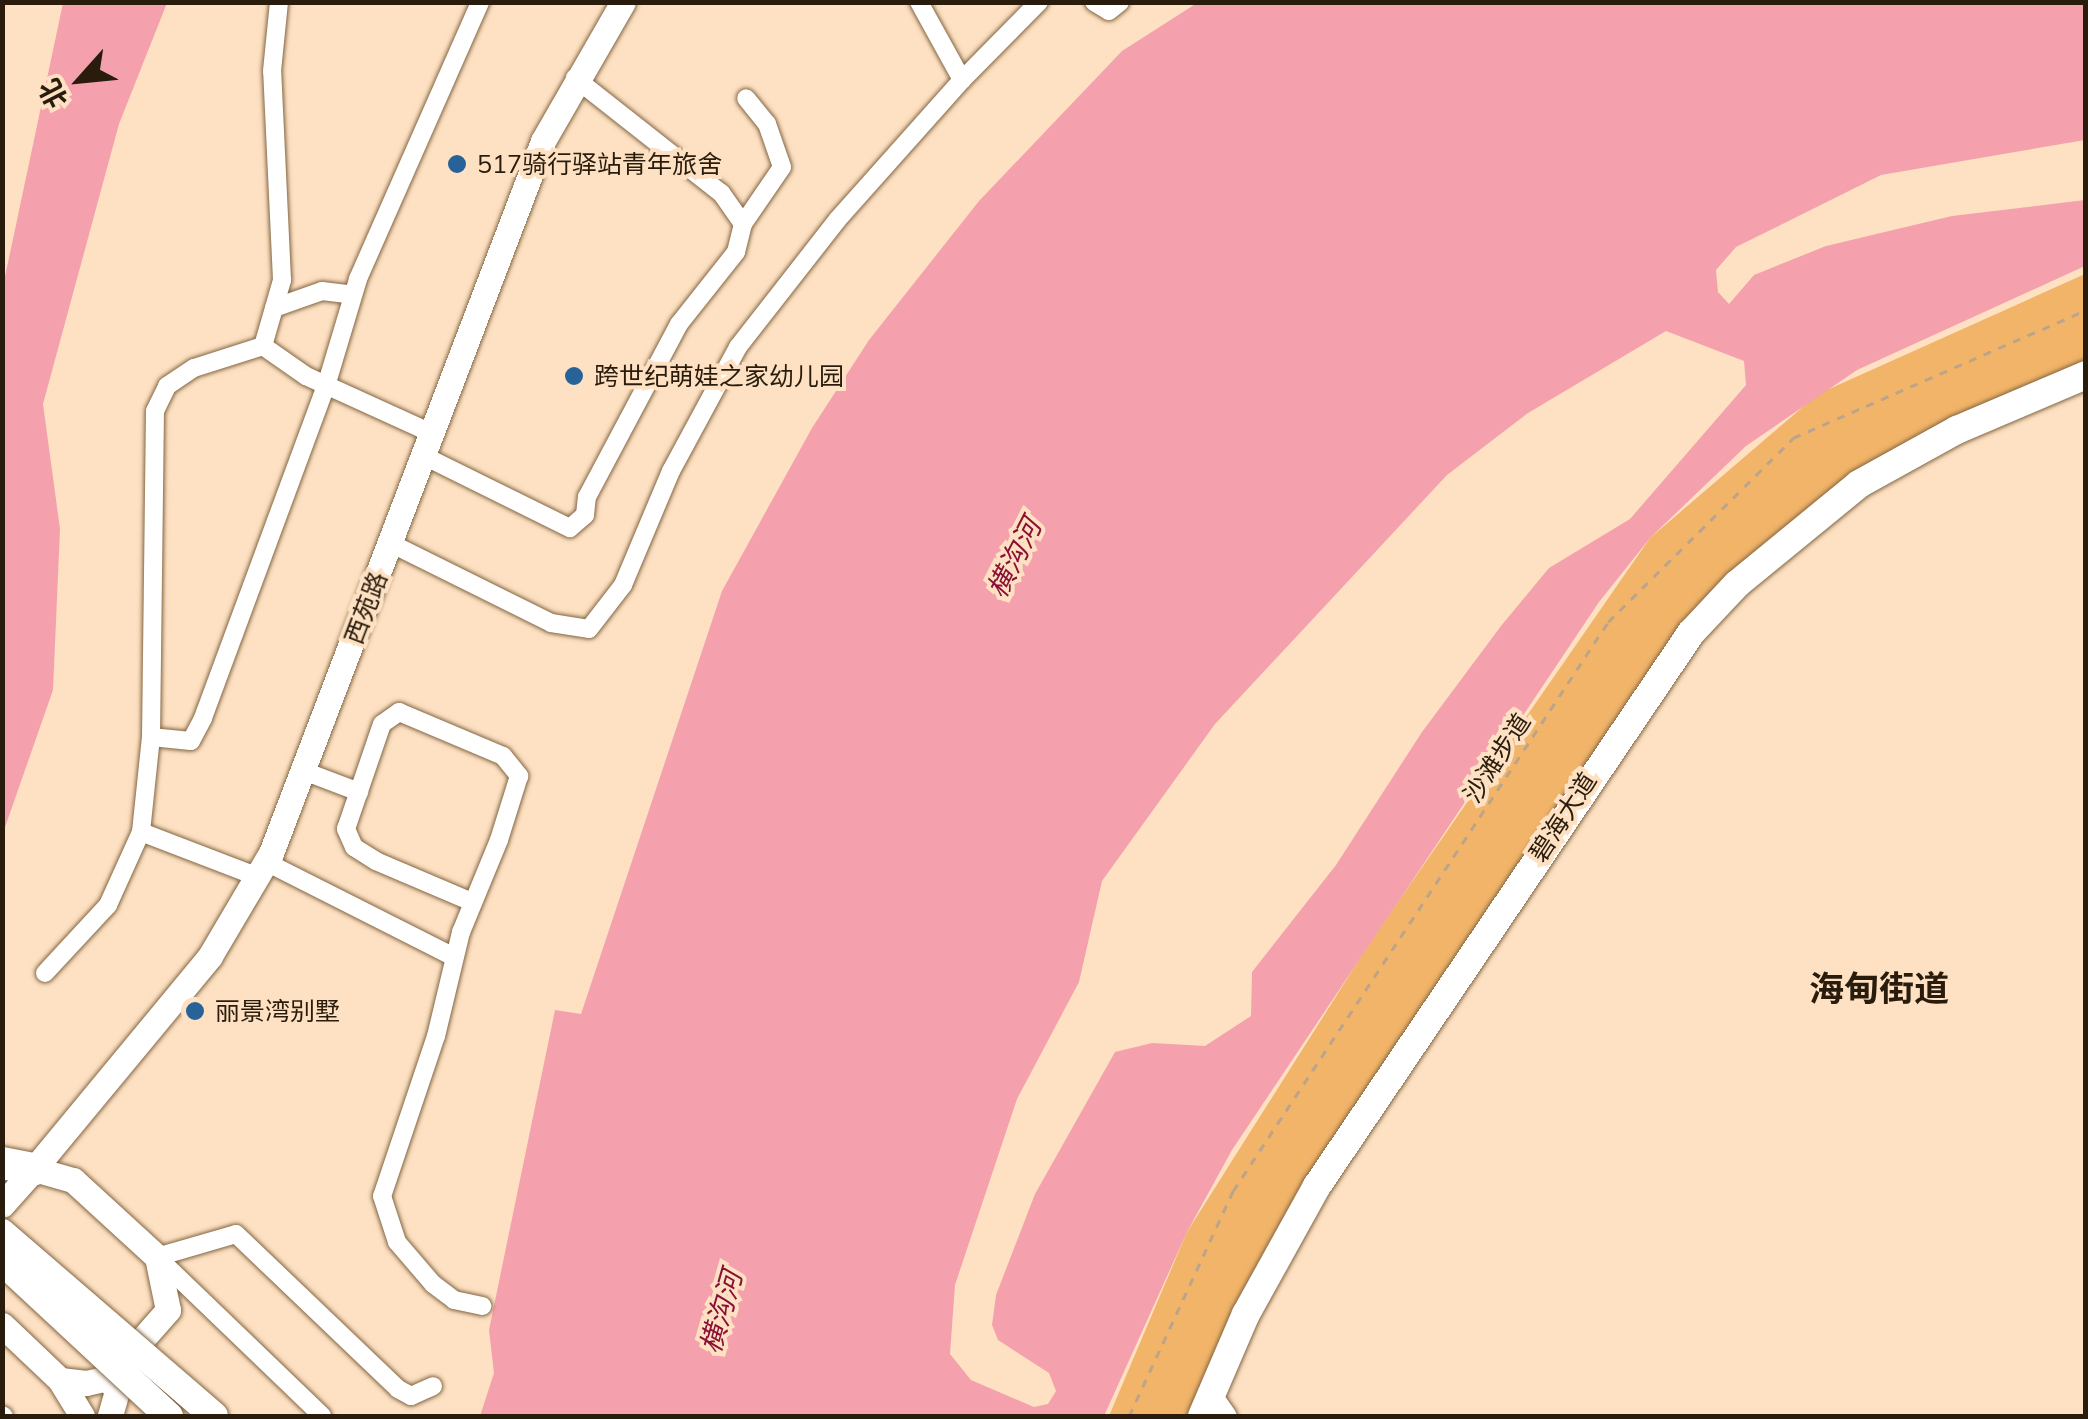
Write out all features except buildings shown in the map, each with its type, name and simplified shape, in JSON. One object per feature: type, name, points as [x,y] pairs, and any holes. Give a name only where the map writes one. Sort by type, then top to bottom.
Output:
[{"type":"main road","name":"西苑路","points":[[2,1205],[18,1166],[210,956],[262,869],[304,771],[519,200],[575,78],[623,2]]},
{"type":"main road","name":"碧海大道","points":[[1214,1409],[1246,1314],[1318,1186],[1692,632],[1736,584],[1859,484],[1957,430],[2086,375]]},
{"type":"main road","name":"碧海大道","points":[[1214,1409],[1254,1319],[1325,1191],[1700,638],[1744,590],[1866,491],[1962,438],[2086,384]]},
{"type":"main road","points":[[18,1166],[73,1180],[157,1257],[168,1310],[108,1378],[60,1380]]},
{"type":"main road","points":[[2,1233],[214,1416]]},
{"type":"main road","points":[[2,1260],[168,1416]]},
{"type":"main road","points":[[2,1325],[60,1380],[82,1416]]},
{"type":"main road","points":[[108,1378],[117,1391],[110,1416]]},
{"type":"street","points":[[263,346],[282,280],[272,71],[279,2]]},
{"type":"street","points":[[151,737],[191,740],[203,718],[326,386],[353,295],[480,2]]},
{"type":"street","points":[[919,2],[962,80]]},
{"type":"street","points":[[390,543],[551,623],[589,629],[623,585],[671,471],[738,347],[838,219],[962,80],[1040,2]]},
{"type":"street","points":[[1094,2],[1109,11],[1120,2]]},
{"type":"street","points":[[575,78],[721,194],[743,224]]},
{"type":"street","points":[[263,346],[570,528],[584,515],[587,497],[680,324],[736,252],[743,224],[782,167],[767,124],[746,98]]},
{"type":"street","points":[[274,308],[322,291],[353,295]]},
{"type":"street","points":[[45,973],[108,905],[141,832],[151,737],[155,412],[167,386],[194,368],[263,346]]},
{"type":"street","points":[[472,902],[354,847],[346,829],[382,724],[399,712],[503,756],[519,776],[454,957],[436,1036],[382,1196],[397,1242],[425,1276],[454,1300],[482,1306]]},
{"type":"street","points":[[304,771],[359,792]]},
{"type":"street","points":[[141,832],[262,869],[454,957]]},
{"type":"street","points":[[322,1416],[157,1257],[236,1234],[398,1390],[411,1396],[433,1386]]},
{"type":"path","name":"沙滩步道","points":[[1128,1416],[1233,1191],[1608,622],[1793,438],[2086,310]]},
{"type":"shaded area","points":[[2085,274],[2085,379],[1903,458],[1705,616],[1345,1144],[1202,1416],[1109,1416],[1187,1232],[1371,941],[1650,538],[1818,394]]},
{"type":"water","points":[[63,3],[167,3],[119,124],[43,404],[60,529],[53,690],[3,833],[3,286]]},
{"type":"water","name":"横沟河","points":[[1197,3],[2085,3],[2085,140],[1881,175],[1736,247],[1716,270],[1718,292],[1729,304],[1754,275],[1826,246],[1952,216],[2085,200],[2085,266],[1857,370],[1746,446],[1650,538],[1599,602],[1232,1150],[1187,1232],[1104,1416],[480,1416],[494,1373],[489,1330],[555,1010],[581,1014],[722,591],[812,428],[869,340],[979,201],[1122,51]],"holes":[[[1666,331],[1744,361],[1746,385],[1630,519],[1549,568],[1501,626],[1422,732],[1336,865],[1252,972],[1251,1016],[1205,1046],[1152,1043],[1115,1052],[1035,1194],[996,1295],[992,1325],[998,1340],[1049,1373],[1056,1391],[1048,1404],[1034,1407],[971,1380],[950,1354],[955,1285],[1017,1099],[1079,982],[1102,881],[1215,724],[1447,475],[1528,413]]]},
{"type":"place","name":"517骑行驿站青年旅舍","points":[[457,164]]},
{"type":"place","name":"跨世纪萌娃之家幼儿园","points":[[574,376]]},
{"type":"place","name":"丽景湾别墅","points":[[195,1011]]},
{"type":"district","name":"海甸街道","points":[[1879,988]]}]
